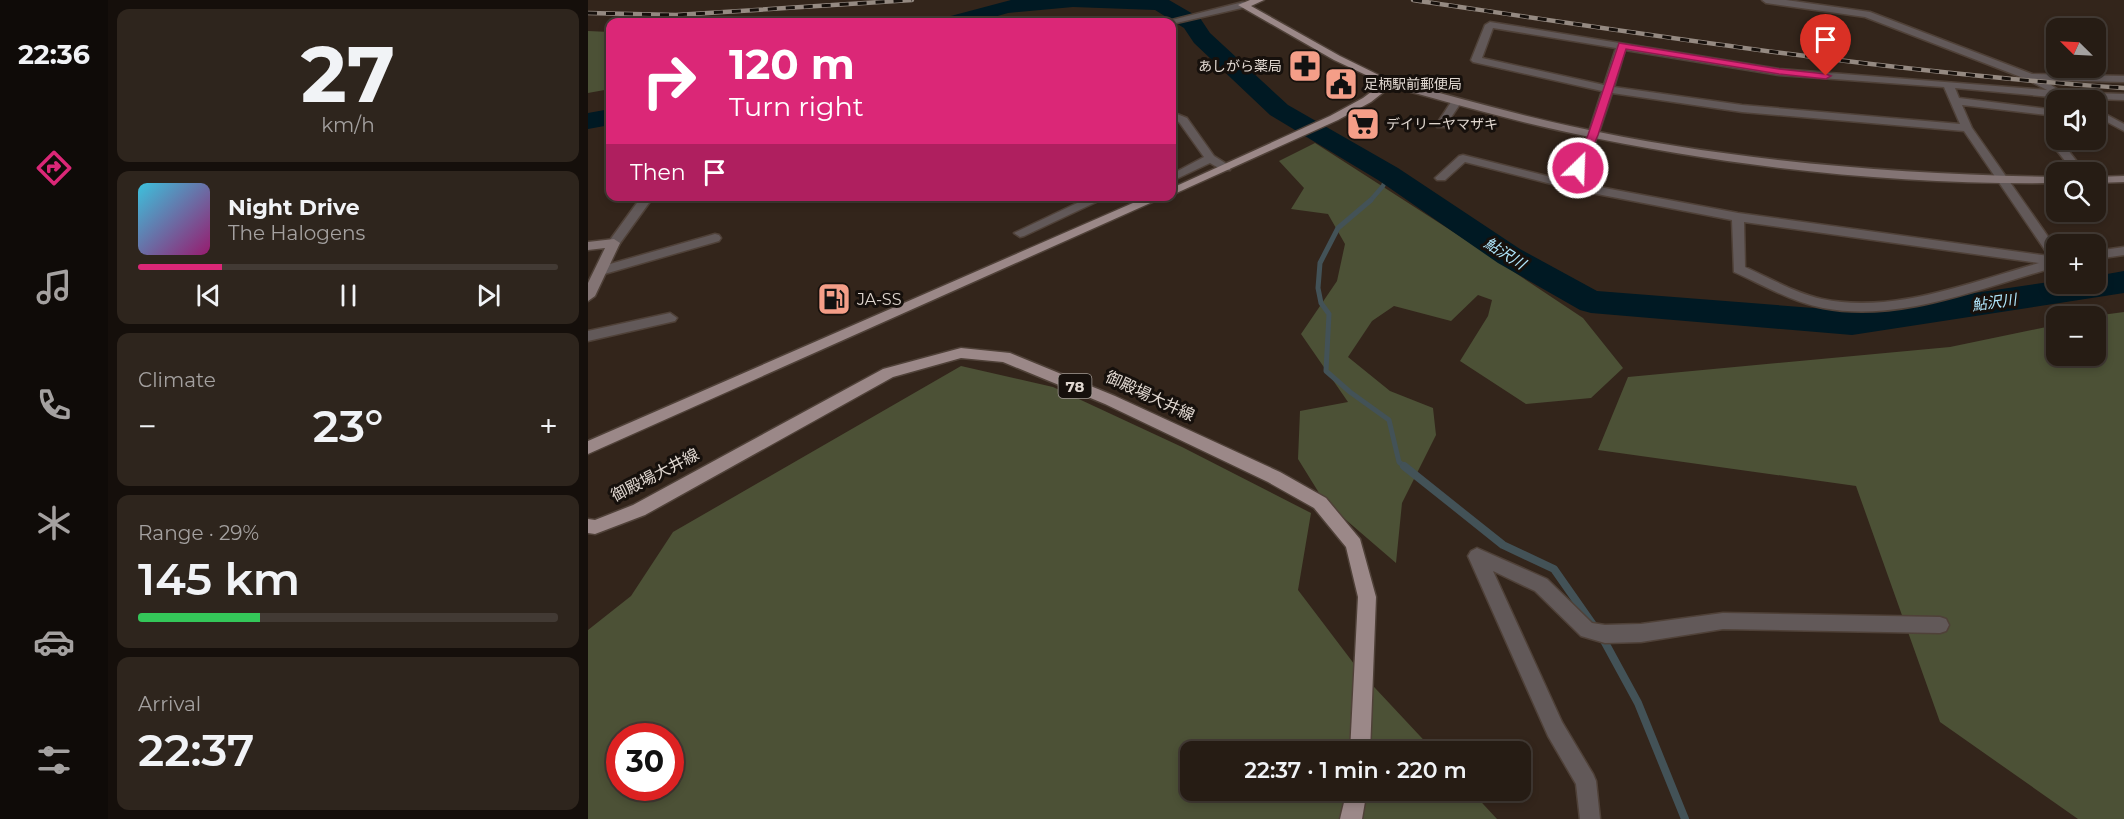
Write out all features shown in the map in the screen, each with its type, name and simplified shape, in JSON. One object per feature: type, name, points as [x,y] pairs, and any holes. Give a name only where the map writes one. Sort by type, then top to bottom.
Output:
[{"type":"main road","points":[[1243,5],[1260,0]]},
{"type":"main road","points":[[1176,190],[1332,119],[1367,100],[1390,83],[1337,58],[1243,5]]},
{"type":"main road","points":[[588,448],[1150,201]]},
{"type":"main road","name":"御殿場大井線","points":[[588,526],[595,527],[639,510],[888,373],[961,353],[1005,357],[1110,400],[1274,477],[1320,503],[1354,544],[1367,597],[1360,741]]},
{"type":"main road","points":[[1351,819],[1355,801]]},
{"type":"street","points":[[1766,0],[1868,14],[2030,77],[2054,90]]},
{"type":"street","points":[[1176,20],[1243,5]]},
{"type":"street","points":[[1967,128],[1857,120],[1725,106],[1610,89],[1476,60],[1490,25],[1779,72],[2046,93]]},
{"type":"street","points":[[1571,185],[1610,89],[1622,45]]},
{"type":"street","points":[[2030,77],[2124,79]]},
{"type":"street","points":[[1390,83],[1593,135],[1754,162],[1853,171],[2046,180]]},
{"type":"street","points":[[1947,84],[1967,128],[2046,245]]},
{"type":"street","points":[[2106,96],[2124,97]]},
{"type":"street","points":[[1441,124],[1457,101]]},
{"type":"street","points":[[1956,101],[2046,112]]},
{"type":"street","points":[[1176,117],[1183,120],[1210,158],[1226,168]]},
{"type":"street","points":[[2106,117],[2124,128]]},
{"type":"street","points":[[2106,119],[2110,119]]},
{"type":"street","points":[[2062,150],[2072,162]]},
{"type":"street","points":[[1176,176],[1210,158]]},
{"type":"street","points":[[1441,178],[1463,158],[1571,185],[1738,217],[2046,259]]},
{"type":"street","points":[[2106,180],[2124,179]]},
{"type":"street","points":[[588,296],[614,243],[644,201]]},
{"type":"street","points":[[1020,233],[1092,201]]},
{"type":"street","points":[[1738,217],[1739,269],[1808,300],[1826,304],[1867,307],[1902,304],[2046,263]]},
{"type":"street","points":[[601,271],[715,238]]},
{"type":"street","points":[[588,246],[614,243]]},
{"type":"street","points":[[2106,254],[2124,251]]},
{"type":"street","points":[[588,336],[669,318]]},
{"type":"street","points":[[1590,819],[1586,781],[1555,729],[1477,556],[1541,585],[1587,630],[1612,634],[1641,633],[1723,621],[1940,625]]},
{"type":"green space","points":[[588,31],[606,32],[606,90],[588,93]]},
{"type":"green space","points":[[1315,143],[1583,318],[1623,368],[1591,398],[1526,404],[1460,361],[1488,316],[1492,300],[1478,295],[1451,321],[1394,306],[1372,321],[1348,357],[1390,391],[1433,408],[1436,435],[1402,503],[1396,563],[1324,501],[1298,459],[1300,411],[1348,402],[1301,334],[1337,281],[1345,244],[1328,214],[1291,209],[1304,188],[1279,161]]},
{"type":"green space","points":[[2124,312],[2124,819],[2078,819],[1940,722],[1856,486],[1598,450],[1628,377],[1950,347],[2046,327],[2046,366],[2106,366],[2106,314]]},
{"type":"green space","points":[[961,366],[1053,387],[1182,447],[1311,513],[1298,590],[1361,673],[1425,741],[1180,741],[1180,801],[1480,801],[1497,819],[588,819],[588,630],[631,596],[673,532]]},
{"type":"waterway","name":"鮎沢川","points":[[1131,3],[1134,0]]},
{"type":"waterway","name":"鮎沢川","points":[[969,18],[1006,7],[1073,1],[1160,4],[1192,23],[1202,38],[1279,110],[1388,174],[1509,256],[1591,302],[1852,323],[2124,282]]},
{"type":"waterway","name":"鮎沢川","points":[[588,121],[606,118]]},
{"type":"waterway","points":[[1370,200],[1383,186],[1388,174]]},
{"type":"waterway","points":[[1370,200],[1338,228],[1320,263],[1318,288],[1321,303],[1329,314],[1326,371],[1350,392],[1389,420],[1399,462],[1405,467]]},
{"type":"waterway","points":[[1404,466],[1503,545],[1554,569],[1596,629]]},
{"type":"waterway","points":[[1602,637],[1638,703],[1685,819]]},
{"type":"railway","points":[[588,13],[676,15],[912,0]]},
{"type":"railway","points":[[1413,0],[1856,62],[2124,88]]},
{"type":"place","name":"あしがら薬局","points":[[1305,66]]},
{"type":"place","name":"足柄駅前郵便局","points":[[1341,84]]},
{"type":"place","name":"デイリーヤマザキ","points":[[1363,124]]},
{"type":"place","name":"JA-SS","points":[[834,299]]},
{"type":"route","points":[[1578,168],[1610,89],[1622,45],[1779,72],[1826,76]]}]
